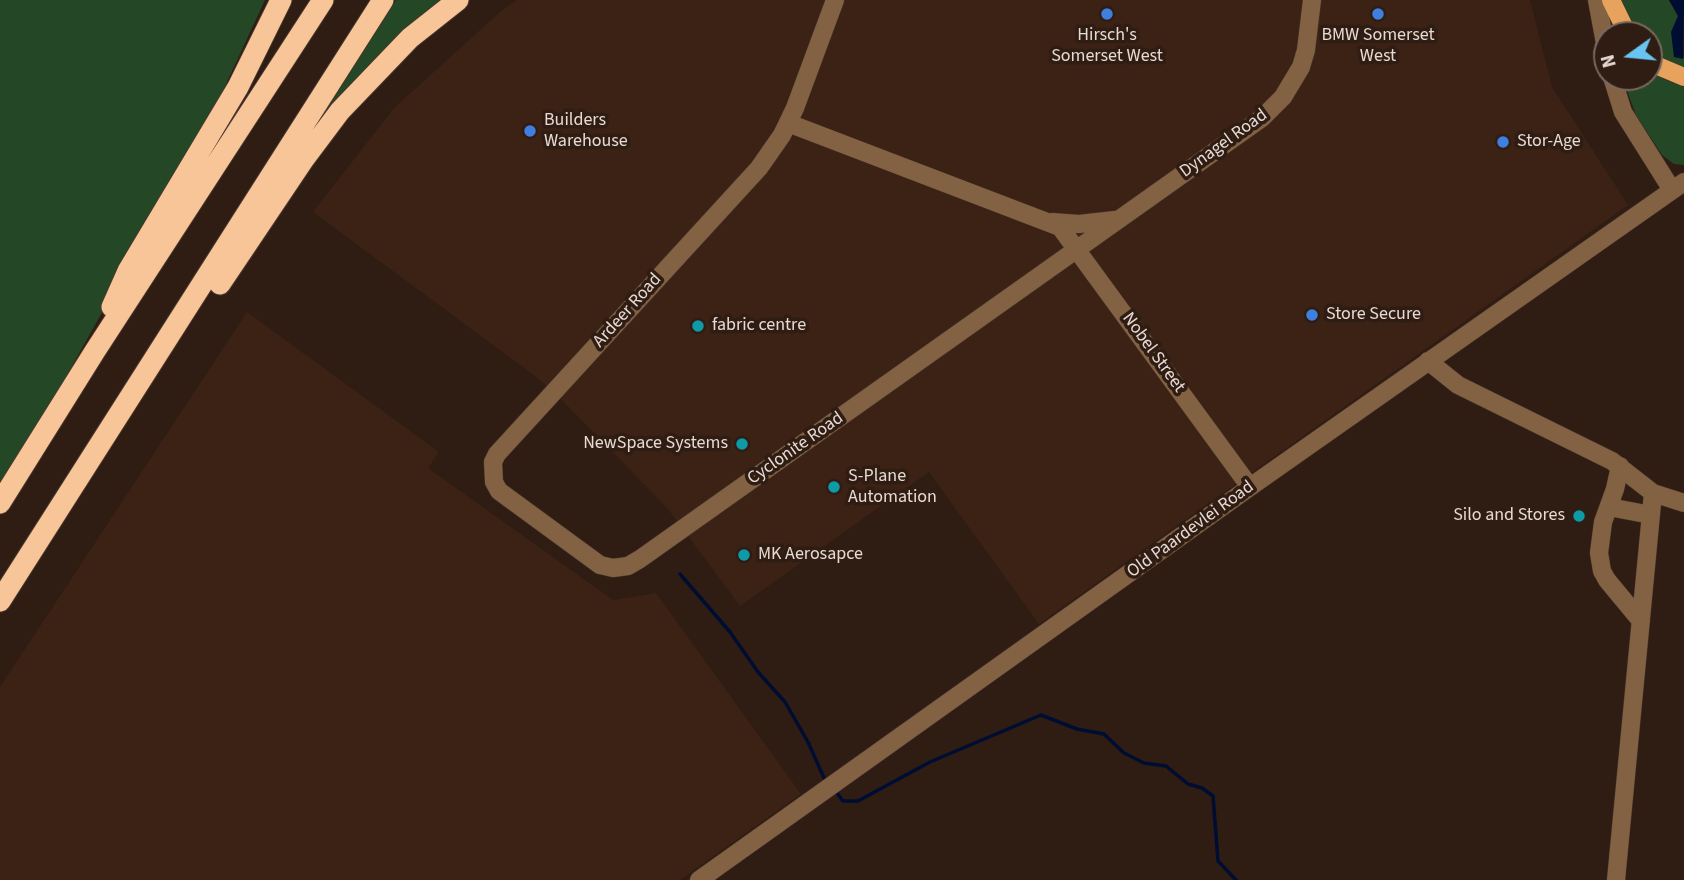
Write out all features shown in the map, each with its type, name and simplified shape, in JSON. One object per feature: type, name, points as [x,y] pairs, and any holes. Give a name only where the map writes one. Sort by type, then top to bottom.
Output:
[{"type":"highway","points":[[95,351],[128,271],[238,87],[281,0]]},
{"type":"highway","points":[[0,503],[95,351],[323,0]]},
{"type":"highway","points":[[0,601],[383,0]]},
{"type":"highway","points":[[120,416],[158,377],[304,159],[340,111],[410,38],[458,0]]},
{"type":"main road","points":[[1611,0],[1621,21]]},
{"type":"main road","points":[[1663,68],[1684,78]]},
{"type":"street","points":[[788,123],[835,0]]},
{"type":"street","name":"Dynagel Road","points":[[1078,249],[1274,107],[1304,60],[1312,0]]},
{"type":"street","points":[[1597,0],[1601,21]]},
{"type":"street","points":[[1616,91],[1623,112],[1678,186]]},
{"type":"street","name":"Nobel Street","points":[[788,123],[1052,222],[1079,225],[1119,219]]},
{"type":"street","name":"Ardeer Road","points":[[508,499],[494,482],[492,472],[497,453],[759,167],[788,123]]},
{"type":"street","name":"Old Paardevlei Road","points":[[699,880],[1427,361],[1678,186]]},
{"type":"street","name":"Nobel Street","points":[[1052,222],[1065,232],[1078,249],[1250,487]]},
{"type":"street","name":"Cyclonite Road","points":[[508,499],[600,565],[613,568],[628,566],[1078,249]]},
{"type":"street","points":[[1427,361],[1465,388],[1620,466],[1653,493],[1684,503]]},
{"type":"street","points":[[1620,466],[1600,532],[1600,562],[1607,580],[1641,621]]},
{"type":"street","points":[[1616,880],[1653,493]]},
{"type":"street","points":[[1609,507],[1651,515]]},
{"type":"shaded area","points":[[517,0],[1530,0],[1552,87],[1628,205],[1039,624],[929,472],[740,606],[668,509],[560,398],[535,376],[313,212],[394,108],[500,12]]},
{"type":"shaded area","points":[[247,312],[439,452],[428,468],[613,600],[656,593],[801,794],[680,880],[0,880],[0,687]]},
{"type":"green space","points":[[0,0],[265,0],[207,125],[53,400],[0,483]]},
{"type":"green space","points":[[396,0],[446,0],[323,122],[320,120]]},
{"type":"green space","points":[[1619,0],[1669,0],[1678,16],[1672,32],[1684,59],[1684,68],[1663,58],[1663,21],[1630,21]]},
{"type":"green space","points":[[1663,78],[1684,87],[1684,165],[1674,164],[1662,155],[1636,115],[1627,91],[1663,91]]},
{"type":"water","points":[[1669,0],[1684,0],[1683,59],[1674,57],[1671,32],[1678,16]]},
{"type":"waterway","points":[[680,574],[785,702],[808,742],[824,778]]},
{"type":"waterway","points":[[837,793],[843,801],[858,801],[930,762],[1041,715],[1077,729],[1104,734],[1124,753],[1144,763],[1166,766],[1188,784],[1202,788],[1213,796],[1218,861],[1236,880]]},
{"type":"place","name":"Hirsch's Somerset West","points":[[1107,14]]},
{"type":"place","name":"BMW Somerset West","points":[[1378,14]]},
{"type":"place","name":"Builders Warehouse","points":[[530,131]]},
{"type":"place","name":"Stor-Age","points":[[1503,142]]},
{"type":"place","name":"Store Secure","points":[[1312,315]]},
{"type":"place","name":"fabric centre","points":[[698,326]]},
{"type":"place","name":"NewSpace Systems","points":[[742,444]]},
{"type":"place","name":"S-Plane Automation","points":[[834,487]]},
{"type":"place","name":"Silo and Stores","points":[[1579,516]]},
{"type":"place","name":"MK Aerosapce","points":[[744,555]]}]
